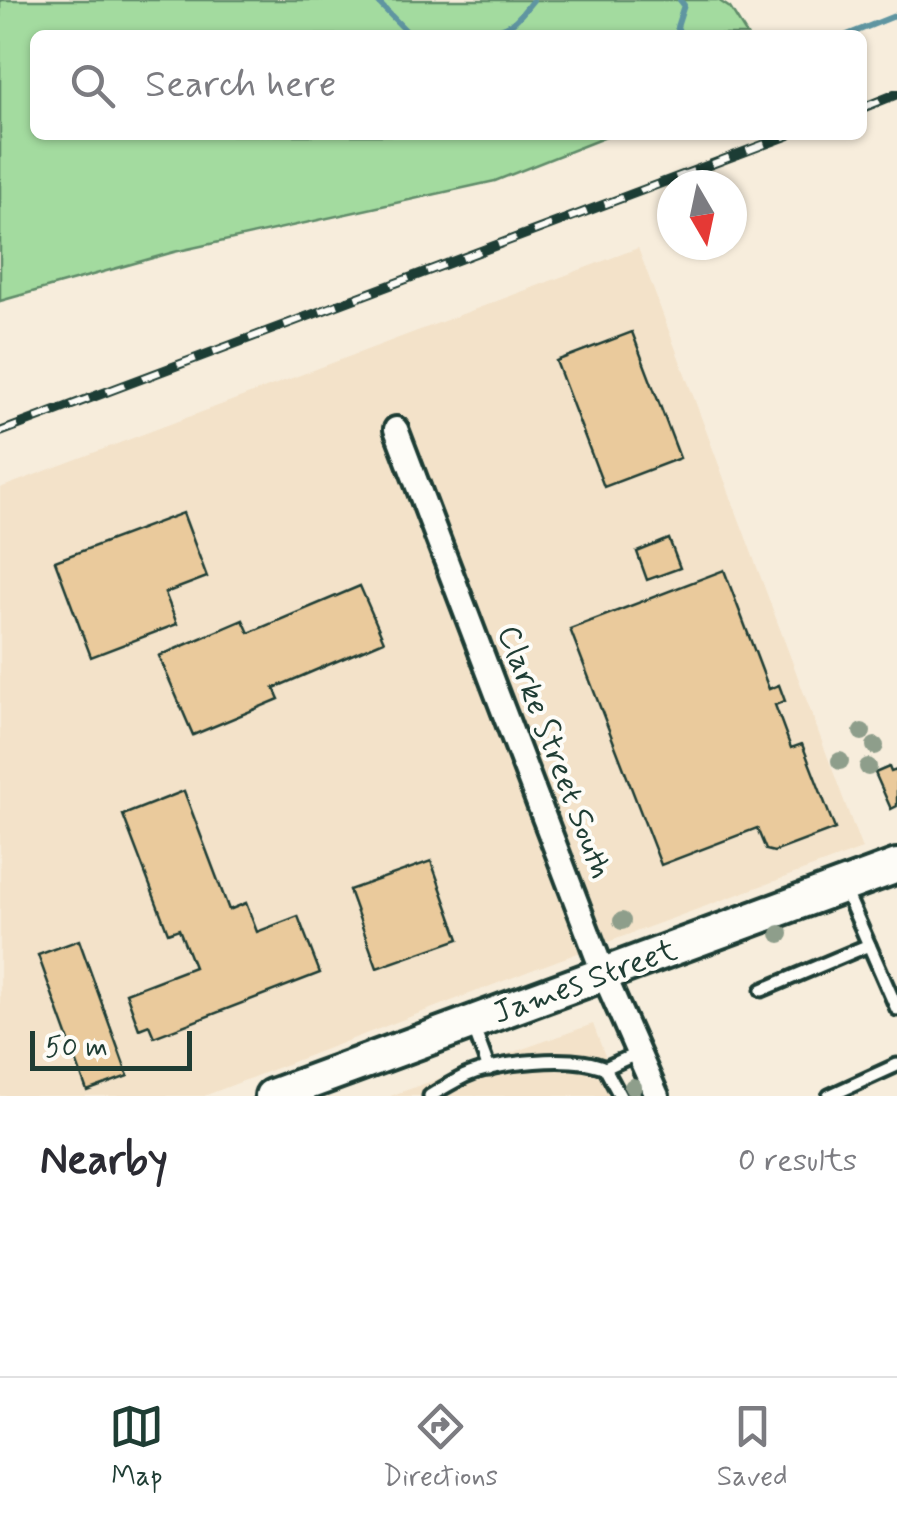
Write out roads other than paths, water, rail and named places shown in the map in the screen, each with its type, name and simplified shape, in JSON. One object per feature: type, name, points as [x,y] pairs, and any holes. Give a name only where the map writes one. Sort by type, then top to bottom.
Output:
[{"type":"street","name":"Clarke Street South","points":[[396,428],[604,974],[657,1096]]},
{"type":"street","name":"James Street","points":[[272,1096],[897,866]]},
{"type":"lane","points":[[843,886],[897,1008]]},
{"type":"lane","points":[[762,990],[869,946]]},
{"type":"lane","points":[[472,1023],[489,1068]]},
{"type":"lane","points":[[430,1096],[464,1076],[489,1068],[568,1060],[605,1068],[638,1054]]},
{"type":"lane","points":[[829,1096],[897,1065]]},
{"type":"lane","points":[[605,1068],[620,1096]]},
{"type":"waterway","points":[[376,0],[405,30]]},
{"type":"waterway","points":[[492,30],[514,22],[533,0]]},
{"type":"waterway","points":[[678,30],[684,5],[680,0]]},
{"type":"waterway","points":[[860,30],[897,15]]},
{"type":"railway","points":[[867,106],[897,94]]},
{"type":"railway","points":[[0,432],[776,140]]}]
